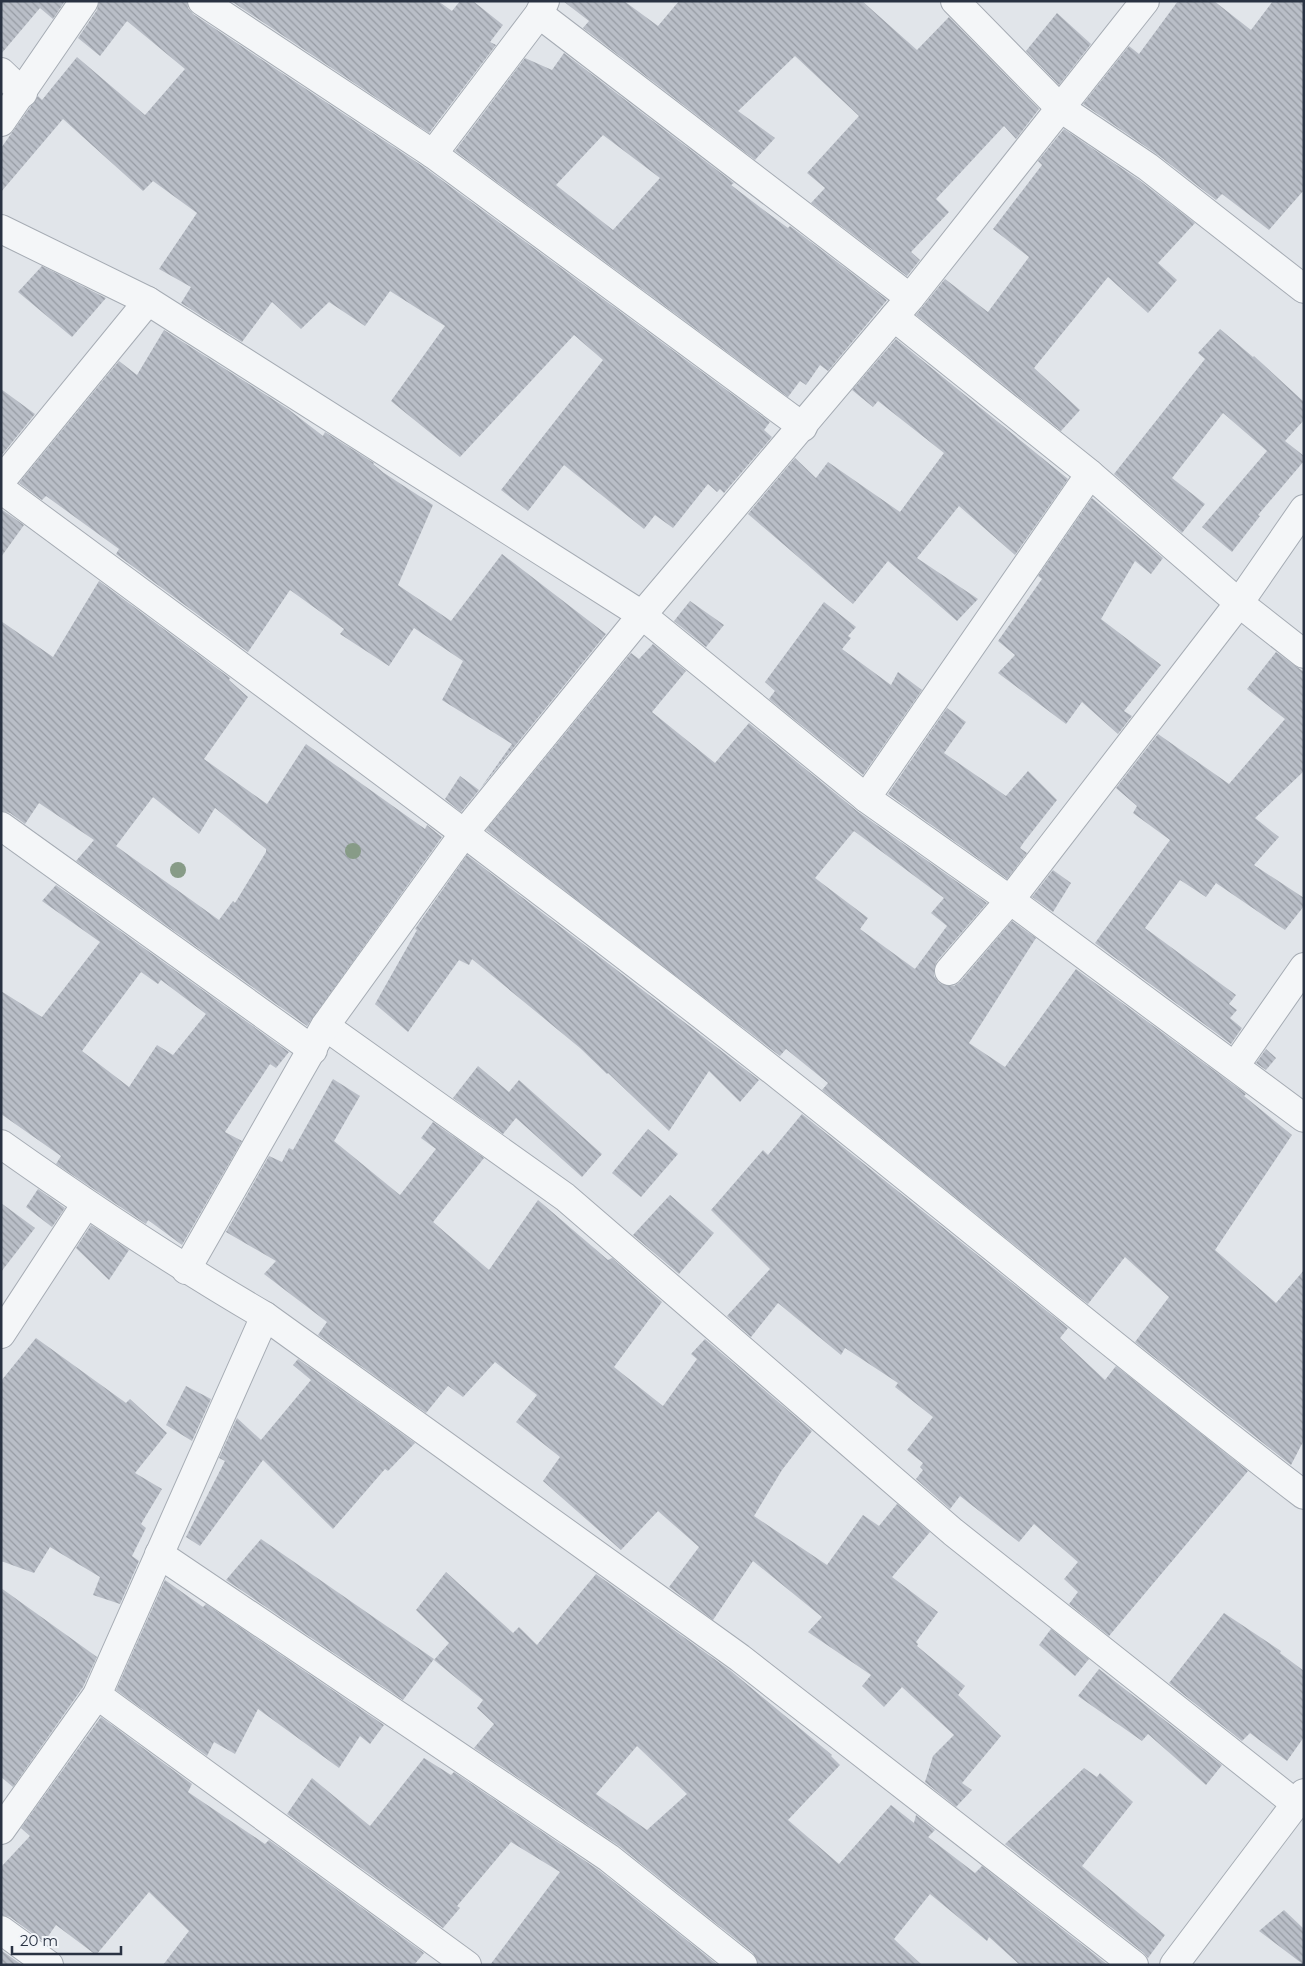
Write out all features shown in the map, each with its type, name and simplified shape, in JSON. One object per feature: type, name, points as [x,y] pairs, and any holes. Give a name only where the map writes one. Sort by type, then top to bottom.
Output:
[{"type":"street","points":[[1,122],[84,1]]},
{"type":"street","points":[[202,1],[433,154],[803,427]]},
{"type":"street","points":[[955,1],[1059,108],[1148,167],[1304,289]]},
{"type":"street","points":[[186,1270],[325,1026],[465,832],[642,615],[803,427],[902,307],[1145,1]]},
{"type":"street","points":[[433,154],[542,8],[902,307],[1239,603],[1304,654]]},
{"type":"street","points":[[1,72],[22,93]]},
{"type":"street","points":[[1,229],[148,301],[642,615],[866,798],[1010,900],[1304,1118]]},
{"type":"street","points":[[1,481],[148,301]]},
{"type":"street","points":[[866,798],[1090,474]]},
{"type":"street","points":[[1,489],[465,832],[781,1077],[1201,1416],[1304,1495]]},
{"type":"street","points":[[948,971],[1010,900],[1239,603],[1304,509]]},
{"type":"street","points":[[1,826],[313,1050]]},
{"type":"street","points":[[1235,1066],[1304,967]]},
{"type":"street","points":[[325,1026],[565,1197],[953,1532],[1300,1799],[1174,1965]]},
{"type":"street","points":[[1,1144],[86,1204],[186,1270],[265,1316],[740,1658],[1134,1965]]},
{"type":"street","points":[[1,1334],[86,1204]]},
{"type":"street","points":[[4,1819],[98,1695],[265,1316]]},
{"type":"street","points":[[159,1554],[610,1858],[743,1965]]},
{"type":"street","points":[[98,1695],[467,1965]]},
{"type":"street","points":[[1,1930],[49,1965]]},
{"type":"building","points":[[1,1],[65,1],[53,19],[40,8],[1,54]]},
{"type":"building","points":[[99,1],[187,1],[188,8],[193,14],[424,167],[770,422],[764,430],[772,437],[724,493],[720,489],[717,492],[708,484],[673,528],[655,515],[644,529],[564,465],[528,511],[501,490],[603,360],[574,335],[460,457],[391,401],[445,326],[390,291],[365,326],[329,302],[301,329],[272,302],[242,342],[181,303],[191,287],[159,269],[197,213],[153,181],[143,191],[63,119],[1,192],[1,148],[38,96],[42,100],[77,57],[145,115],[185,69],[127,21],[100,56],[78,38],[97,10]]},
{"type":"building","points":[[231,1],[438,1],[452,11],[460,1],[473,1],[503,25],[490,42],[496,45],[429,133]]},
{"type":"building","points":[[563,1],[624,1],[658,26],[679,1],[862,1],[917,50],[949,17],[1039,109],[1016,139],[1004,126],[936,199],[949,212],[911,252],[920,260],[907,276],[811,203],[825,188],[807,173],[859,116],[795,56],[738,111],[775,138],[755,160],[583,28],[589,21]]},
{"type":"building","points":[[1178,1],[1214,1],[1251,30],[1273,1],[1304,1],[1304,190],[1269,230],[1222,194],[1216,200],[1158,155],[1083,104],[1129,46],[1139,54]]},
{"type":"building","points":[[1057,13],[1091,44],[1059,85],[1026,51]]},
{"type":"building","points":[[564,53],[734,183],[731,185],[761,208],[788,228],[790,226],[887,300],[828,371],[820,365],[806,385],[800,381],[788,397],[455,151],[525,58],[552,70]],"holes":[[[603,135],[660,178],[613,230],[556,185]]]},
{"type":"building","points":[[1064,129],[1139,180],[1195,223],[1158,263],[1177,280],[1148,313],[1108,277],[1034,368],[1080,410],[1061,431],[916,315],[945,279],[988,312],[1029,257],[993,229],[1042,165],[1038,161]]},
{"type":"building","points":[[42,266],[106,298],[72,337],[18,292]]},
{"type":"building","points":[[1220,329],[1254,356],[1304,402],[1304,420],[1285,441],[1304,456],[1304,461],[1258,515],[1260,516],[1232,552],[1202,527],[1267,451],[1223,413],[1172,478],[1205,504],[1182,533],[1114,474],[1205,359],[1198,353]]},
{"type":"building","points":[[164,330],[288,409],[323,436],[325,432],[374,463],[384,473],[433,505],[398,585],[451,621],[502,554],[606,634],[480,789],[512,744],[442,700],[463,661],[414,628],[389,666],[340,634],[344,629],[290,590],[248,652],[116,554],[119,549],[46,496],[42,500],[19,483],[119,361],[137,375]]},
{"type":"building","points":[[896,339],[1068,479],[1015,555],[959,506],[917,558],[978,599],[957,621],[888,561],[853,604],[748,514],[795,458],[816,478],[828,462],[900,512],[944,453],[878,401],[873,407],[852,390]]},
{"type":"building","points":[[1,389],[35,414],[1,456]]},
{"type":"building","points":[[1092,498],[1163,558],[1151,574],[1135,561],[1101,619],[1161,665],[1124,711],[1132,716],[1118,734],[1082,702],[1066,724],[998,673],[1015,655],[998,641],[1042,579],[1038,576]]},
{"type":"building","points":[[1,509],[24,525],[1,557]]},
{"type":"building","points":[[99,581],[230,678],[229,680],[248,697],[204,759],[267,804],[306,744],[425,829],[427,825],[442,837],[307,1026],[76,861],[94,840],[39,803],[25,824],[10,813],[1,811],[1,621],[53,657]],"holes":[[[153,797],[199,834],[215,808],[266,849],[235,903],[233,901],[219,920],[116,846]]]},
{"type":"building","points":[[690,601],[724,625],[706,647],[674,621]]},
{"type":"building","points":[[824,602],[856,627],[848,636],[851,638],[842,649],[891,685],[898,672],[922,690],[863,775],[769,699],[775,691],[765,682]]},
{"type":"building","points":[[653,644],[686,671],[652,712],[715,763],[749,723],[857,811],[987,903],[937,961],[934,976],[939,983],[954,986],[960,982],[1012,921],[1036,938],[969,1043],[1005,1067],[1076,969],[1246,1094],[1244,1096],[1292,1135],[1215,1250],[1276,1303],[1304,1270],[1304,1440],[1291,1465],[1135,1342],[1169,1297],[1125,1257],[1088,1304],[822,1090],[828,1083],[786,1049],[780,1056],[486,830],[631,653],[639,659]],"holes":[[[854,831],[944,898],[931,913],[947,926],[915,969],[860,929],[868,918],[815,878]]]},
{"type":"building","points":[[1276,652],[1304,672],[1304,771],[1255,818],[1279,837],[1254,865],[1304,898],[1304,906],[1285,930],[1216,883],[1206,897],[1180,880],[1145,928],[1236,995],[1229,1004],[1237,1010],[1230,1018],[1242,1028],[1231,1044],[1095,943],[1170,840],[1133,813],[1137,806],[1116,788],[1158,734],[1229,784],[1285,719],[1247,689]]},
{"type":"building","points":[[947,708],[966,722],[944,753],[1006,796],[1028,771],[1057,800],[1020,848],[1027,853],[1007,879],[888,794]]},
{"type":"building","points":[[460,776],[479,790],[461,812],[445,799]]},
{"type":"building","points":[[467,855],[759,1080],[740,1102],[709,1071],[669,1131],[580,1048],[472,959],[469,965],[459,960],[408,1032],[375,1004],[417,930],[415,929]]},
{"type":"building","points":[[1053,870],[1071,883],[1053,912],[1032,897]]},
{"type":"building","points":[[56,885],[289,1052],[276,1068],[270,1064],[225,1132],[242,1141],[182,1245],[148,1220],[146,1224],[56,1164],[61,1156],[1,1114],[1,991],[42,1017],[100,942],[42,901]],"holes":[[[141,972],[158,984],[161,980],[206,1014],[173,1055],[157,1045],[129,1087],[82,1051]]]},
{"type":"building","points":[[1266,1049],[1276,1058],[1266,1070],[1256,1063]]},
{"type":"building","points":[[478,1066],[509,1092],[519,1080],[602,1154],[582,1177],[516,1118],[503,1134],[453,1098]]},
{"type":"building","points":[[333,1079],[360,1096],[334,1141],[400,1195],[436,1149],[421,1138],[433,1122],[484,1158],[433,1222],[489,1270],[538,1200],[608,1260],[612,1258],[662,1302],[614,1367],[663,1406],[697,1359],[691,1354],[705,1339],[812,1431],[782,1470],[754,1516],[827,1565],[863,1515],[879,1526],[897,1504],[930,1532],[892,1577],[938,1612],[916,1642],[917,1646],[965,1686],[958,1695],[1001,1736],[962,1783],[972,1790],[956,1807],[925,1782],[933,1756],[954,1735],[902,1687],[884,1707],[862,1686],[871,1675],[808,1632],[822,1617],[753,1561],[713,1620],[669,1587],[699,1547],[658,1511],[621,1550],[543,1481],[560,1457],[516,1422],[537,1395],[495,1362],[463,1397],[448,1386],[426,1413],[318,1335],[327,1322],[264,1274],[276,1261],[226,1232],[269,1156],[282,1162],[289,1148],[293,1150]]},
{"type":"building","points":[[802,1114],[1068,1328],[1060,1338],[1105,1380],[1116,1366],[1248,1471],[1109,1636],[1069,1604],[1078,1592],[1064,1579],[1078,1562],[1034,1524],[1019,1542],[960,1496],[950,1509],[916,1479],[923,1470],[920,1467],[923,1463],[907,1450],[933,1417],[895,1387],[898,1383],[845,1348],[841,1355],[778,1303],[751,1337],[727,1316],[770,1269],[711,1210],[763,1150],[768,1155]]},
{"type":"building","points":[[648,1129],[678,1154],[641,1197],[612,1173]]},
{"type":"building","points":[[38,1189],[65,1208],[52,1227],[26,1207]]},
{"type":"building","points":[[670,1195],[714,1233],[679,1274],[633,1235]]},
{"type":"building","points":[[1,1203],[35,1228],[1,1272]]},
{"type":"building","points":[[91,1225],[129,1250],[109,1280],[76,1248]]},
{"type":"building","points":[[36,1338],[126,1403],[130,1399],[167,1433],[135,1473],[162,1489],[141,1524],[146,1528],[132,1556],[139,1561],[120,1604],[93,1595],[100,1577],[50,1547],[34,1573],[1,1561],[1,1381]]},
{"type":"building","points":[[298,1359],[415,1443],[388,1471],[385,1469],[333,1529],[263,1460],[200,1546],[186,1537],[225,1461],[219,1458],[237,1418],[261,1440],[311,1380],[293,1365]]},
{"type":"building","points":[[186,1386],[211,1399],[192,1441],[166,1425]]},
{"type":"building","points":[[261,1539],[434,1659],[403,1700],[226,1580]]},
{"type":"building","points":[[446,1572],[513,1633],[519,1627],[537,1645],[596,1574],[731,1671],[832,1755],[840,1765],[788,1820],[839,1864],[891,1805],[914,1823],[916,1815],[935,1830],[928,1837],[975,1873],[982,1866],[1108,1965],[1020,1965],[989,1937],[987,1941],[930,1894],[894,1939],[922,1965],[758,1965],[753,1953],[619,1846],[474,1748],[494,1724],[477,1708],[483,1700],[434,1660],[449,1643],[416,1610]],"holes":[[[637,1746],[687,1794],[647,1830],[596,1794]]]},
{"type":"building","points":[[165,1580],[203,1607],[206,1604],[384,1725],[370,1744],[360,1736],[339,1768],[258,1709],[235,1754],[214,1742],[207,1756],[116,1690]]},
{"type":"building","points":[[1,1588],[97,1657],[83,1687],[13,1787],[1,1777]]},
{"type":"building","points":[[1224,1613],[1281,1651],[1280,1653],[1304,1671],[1304,1737],[1287,1761],[1250,1733],[1242,1741],[1169,1683]]},
{"type":"building","points":[[1051,1629],[1089,1659],[1075,1676],[1039,1645]]},
{"type":"building","points":[[1099,1669],[1222,1765],[1206,1785],[1148,1734],[1142,1741],[1078,1696]]},
{"type":"building","points":[[101,1717],[192,1784],[188,1792],[265,1844],[269,1840],[424,1953],[414,1965],[163,1965],[189,1931],[149,1892],[96,1955],[56,1925],[44,1942],[10,1917],[1,1915],[1,1867],[30,1836],[21,1828]]},
{"type":"building","points":[[424,1758],[451,1775],[454,1772],[600,1871],[718,1965],[490,1965],[560,1872],[511,1842],[457,1906],[460,1908],[443,1928],[287,1814],[312,1778],[370,1826]]},
{"type":"building","points":[[1084,1768],[1097,1777],[1100,1773],[1133,1802],[1082,1866],[1165,1935],[1148,1958],[1005,1844]]},
{"type":"building","points":[[1284,1910],[1304,1929],[1304,1965],[1259,1931]]},
{"type":"building","points":[[1,1950],[22,1965],[1,1965]]}]
